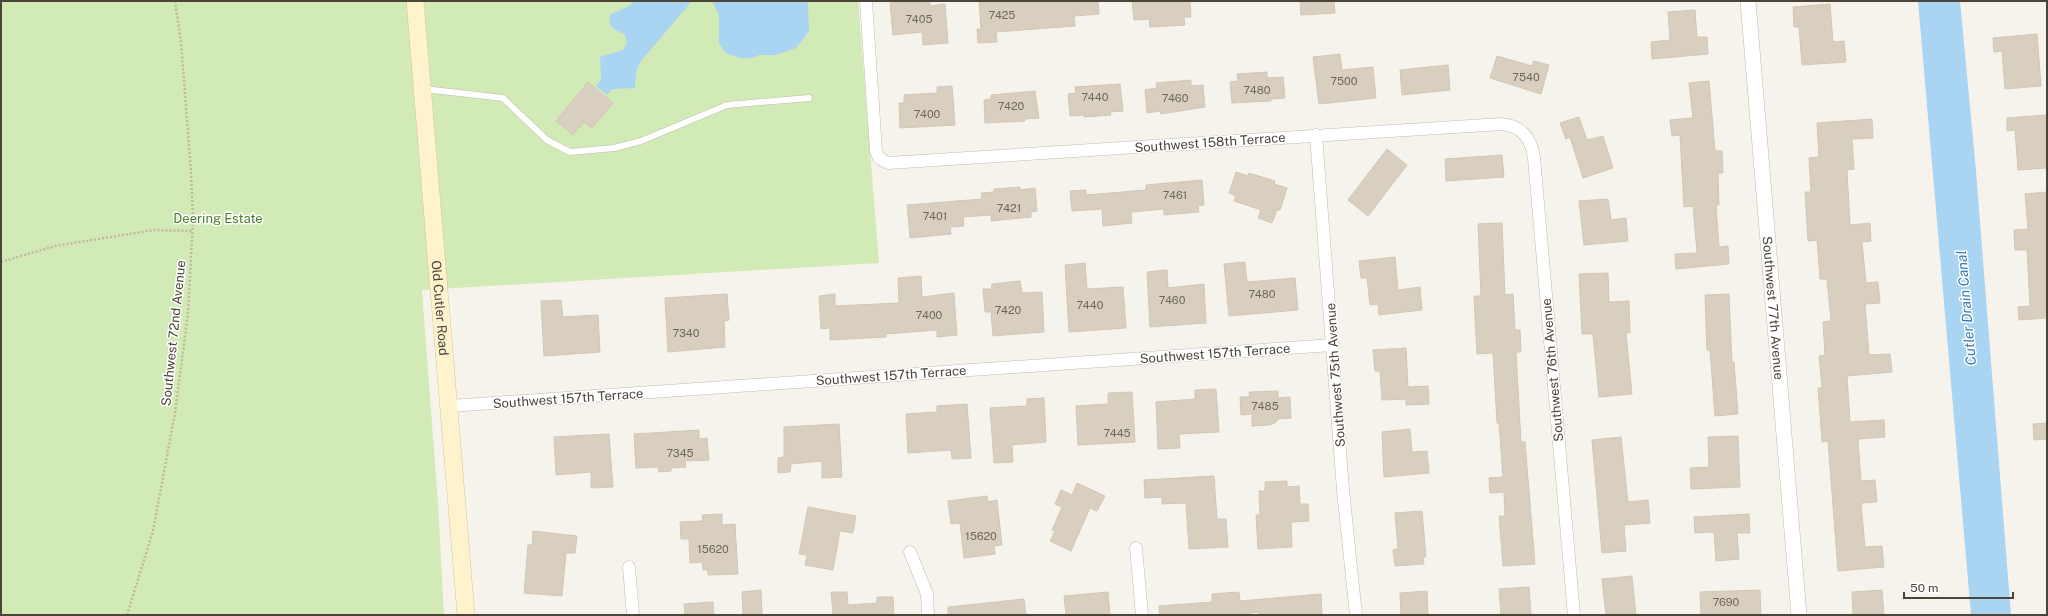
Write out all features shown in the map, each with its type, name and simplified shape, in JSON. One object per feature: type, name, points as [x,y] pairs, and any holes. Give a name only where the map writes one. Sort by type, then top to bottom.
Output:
[{"type":"main road","name":"Old Cutler Road","points":[[415,1],[450,406],[466,615]]},
{"type":"street","name":"Southwest 158th Terrace","points":[[866,1],[876,151],[879,158],[884,162],[1501,124],[1511,125],[1520,130]]},
{"type":"street","name":"Southwest 77th Avenue","points":[[1748,1],[1799,615]]},
{"type":"street","name":"Southwest 76th Avenue","points":[[1520,130],[1530,143],[1534,158],[1574,615]]},
{"type":"street","name":"Southwest 75th Avenue","points":[[1316,135],[1343,490],[1356,615]]},
{"type":"street","name":"Southwest 157th Terrace","points":[[450,406],[1333,345]]},
{"type":"street","points":[[1136,548],[1142,615]]},
{"type":"street","points":[[910,552],[927,594],[928,615]]},
{"type":"street","points":[[629,567],[633,615]]},
{"type":"lane","points":[[423,89],[503,98],[547,140],[570,152],[614,148],[641,141],[727,105],[809,98]]},
{"type":"path","name":"Southwest 72nd Avenue","points":[[127,615],[153,531],[175,413],[188,313],[192,231],[191,171],[181,42],[175,1]]},
{"type":"path","points":[[1,262],[55,246],[154,230],[192,231]]},
{"type":"green space","name":"Deering Estate","points":[[1,1],[858,1],[879,263],[422,290],[438,504],[444,615],[1,615]]},
{"type":"water","points":[[634,1],[692,1],[641,61],[636,72],[635,88],[612,89],[607,95],[596,86],[601,79],[600,57],[623,50],[627,43],[625,35],[612,28],[609,21],[611,14],[631,5]]},
{"type":"water","points":[[712,1],[808,1],[809,31],[796,48],[776,55],[759,55],[753,58],[741,58],[725,53],[719,43],[719,15]]},
{"type":"water","name":"Cutler Drain Canal","points":[[1918,1],[1960,1],[1976,171],[2011,615],[1971,615]]},
{"type":"building","points":[[930,1],[930,6],[945,4],[948,43],[923,45],[922,32],[893,35],[890,3]]},
{"type":"building","points":[[1098,1],[1099,14],[1074,16],[1075,26],[996,32],[997,42],[978,43],[977,29],[981,29],[979,2]]},
{"type":"building","points":[[1132,1],[1190,1],[1191,17],[1184,17],[1185,25],[1150,27],[1149,19],[1134,20]]},
{"type":"building","points":[[1300,1],[1334,1],[1335,13],[1301,15]]},
{"type":"building","points":[[1830,4],[1833,42],[1844,41],[1846,62],[1802,65],[1799,27],[1794,27],[1793,7]]},
{"type":"building","points":[[1695,10],[1697,37],[1707,37],[1708,54],[1652,59],[1651,42],[1670,40],[1668,12]]},
{"type":"building","points":[[2037,34],[2041,86],[2005,89],[2002,51],[1994,52],[1993,38]]},
{"type":"building","points":[[1340,54],[1342,70],[1373,67],[1376,98],[1319,104],[1313,57]]},
{"type":"building","points":[[1497,56],[1532,66],[1534,61],[1549,65],[1541,94],[1490,78]]},
{"type":"building","points":[[1448,65],[1450,90],[1402,95],[1400,70]]},
{"type":"building","points":[[1267,72],[1267,78],[1283,77],[1285,98],[1271,99],[1271,101],[1232,103],[1230,82],[1238,81],[1237,74]]},
{"type":"building","points":[[1191,80],[1191,86],[1203,85],[1205,107],[1161,114],[1160,111],[1147,113],[1145,90],[1157,88],[1156,83]]},
{"type":"building","points":[[1709,81],[1715,151],[1722,151],[1723,173],[1718,173],[1719,205],[1716,205],[1719,247],[1728,246],[1729,264],[1676,269],[1675,254],[1697,253],[1693,206],[1684,207],[1680,135],[1672,136],[1670,120],[1693,118],[1689,83]]},
{"type":"building","points":[[588,82],[613,103],[592,128],[584,122],[573,135],[556,121]]},
{"type":"building","points":[[1120,84],[1123,111],[1110,112],[1111,115],[1084,117],[1084,115],[1070,116],[1068,94],[1076,93],[1075,87]]},
{"type":"building","points":[[952,86],[955,125],[900,128],[899,103],[904,103],[904,95],[937,93],[937,87]]},
{"type":"building","points":[[1035,91],[1039,118],[1025,119],[1025,121],[985,123],[984,100],[991,99],[991,95]]},
{"type":"building","points":[[2046,115],[2047,168],[2018,170],[2015,130],[2007,131],[2007,118]]},
{"type":"building","points":[[1579,117],[1587,140],[1603,136],[1613,168],[1583,178],[1570,137],[1566,139],[1560,123]]},
{"type":"building","points":[[1872,119],[1873,138],[1852,139],[1854,169],[1847,170],[1850,225],[1870,223],[1871,241],[1862,242],[1866,283],[1878,282],[1880,303],[1865,304],[1869,355],[1890,354],[1892,372],[1847,376],[1850,422],[1884,420],[1885,437],[1858,439],[1861,481],[1875,480],[1877,502],[1861,503],[1865,547],[1882,546],[1884,567],[1838,571],[1828,441],[1822,442],[1818,388],[1822,388],[1819,356],[1825,355],[1823,322],[1831,321],[1827,279],[1820,279],[1817,240],[1808,241],[1805,192],[1811,192],[1809,158],[1819,157],[1817,123]]},
{"type":"building","points":[[1387,149],[1407,165],[1368,216],[1348,200]]},
{"type":"building","points":[[1502,155],[1504,177],[1446,181],[1445,159]]},
{"type":"building","points":[[1236,172],[1248,176],[1249,173],[1275,181],[1274,184],[1287,188],[1280,210],[1277,210],[1272,223],[1258,218],[1261,210],[1234,201],[1236,196],[1229,193]]},
{"type":"building","points":[[1202,180],[1204,205],[1198,206],[1199,212],[1164,215],[1164,209],[1131,212],[1132,223],[1103,226],[1102,209],[1072,211],[1070,191],[1086,190],[1086,195],[1146,190],[1146,185]]},
{"type":"building","points":[[1020,187],[1020,190],[1035,188],[1037,211],[1031,212],[1031,217],[991,221],[991,215],[963,217],[964,226],[950,227],[951,234],[910,238],[907,205],[982,199],[981,193],[994,192],[994,189]]},
{"type":"building","points":[[2047,192],[2047,318],[2019,320],[2018,307],[2030,306],[2027,250],[2015,250],[2014,230],[2028,229],[2025,194]]},
{"type":"building","points":[[1608,199],[1611,220],[1626,218],[1628,241],[1584,245],[1579,201]]},
{"type":"building","points":[[1502,223],[1505,295],[1513,294],[1515,330],[1520,330],[1521,352],[1516,352],[1521,442],[1525,442],[1535,564],[1503,566],[1499,516],[1505,516],[1504,492],[1490,493],[1489,478],[1503,477],[1499,423],[1497,423],[1493,353],[1477,354],[1474,296],[1481,296],[1478,224]]},
{"type":"building","points":[[1395,257],[1398,290],[1420,287],[1422,310],[1379,315],[1378,304],[1370,305],[1367,278],[1361,278],[1359,261]]},
{"type":"building","points":[[1245,262],[1247,282],[1295,278],[1298,310],[1229,316],[1224,264]]},
{"type":"building","points":[[1085,263],[1087,289],[1123,287],[1126,328],[1069,332],[1065,265]]},
{"type":"building","points":[[1167,270],[1168,288],[1204,284],[1206,323],[1150,327],[1147,272]]},
{"type":"building","points":[[1608,273],[1609,302],[1629,301],[1630,333],[1626,333],[1632,394],[1599,397],[1593,334],[1582,334],[1579,274]]},
{"type":"building","points":[[921,276],[922,297],[954,293],[957,335],[937,337],[937,330],[886,334],[886,337],[830,340],[830,328],[821,329],[819,296],[835,294],[835,306],[899,303],[898,278]]},
{"type":"building","points":[[1020,281],[1022,293],[1042,292],[1044,332],[993,336],[991,312],[985,312],[983,289],[991,289],[992,284]]},
{"type":"building","points":[[727,294],[729,320],[724,321],[725,347],[668,352],[665,298]]},
{"type":"building","points":[[1729,294],[1732,363],[1734,362],[1738,414],[1715,416],[1710,350],[1707,350],[1705,295]]},
{"type":"building","points":[[561,300],[563,317],[598,315],[600,352],[544,356],[541,301]]},
{"type":"building","points":[[1406,348],[1408,387],[1428,386],[1429,404],[1406,405],[1406,399],[1382,400],[1380,371],[1375,371],[1373,350]]},
{"type":"building","points":[[1216,389],[1219,432],[1179,434],[1180,448],[1158,449],[1156,402],[1195,399],[1195,390]]},
{"type":"building","points":[[1278,391],[1278,398],[1290,397],[1291,418],[1278,419],[1275,423],[1269,425],[1252,426],[1252,414],[1241,415],[1240,397],[1250,397],[1249,392]]},
{"type":"building","points":[[1132,392],[1135,442],[1078,445],[1076,406],[1108,404],[1108,393]]},
{"type":"building","points":[[1044,398],[1046,442],[1012,445],[1013,462],[994,463],[990,408],[1027,406],[1027,399]]},
{"type":"building","points":[[967,404],[971,458],[952,459],[951,450],[908,453],[906,414],[937,412],[937,406]]},
{"type":"building","points":[[2047,423],[2047,439],[2034,440],[2033,424]]},
{"type":"building","points":[[839,424],[842,477],[822,478],[822,461],[791,464],[790,472],[778,473],[778,458],[784,457],[784,427]]},
{"type":"building","points":[[1410,429],[1412,452],[1427,451],[1429,473],[1384,477],[1382,432]]},
{"type":"building","points":[[699,430],[699,439],[707,438],[709,460],[685,461],[686,467],[671,468],[671,471],[659,472],[658,467],[636,468],[634,434]]},
{"type":"building","points":[[609,434],[613,487],[591,488],[591,472],[556,475],[554,437]]},
{"type":"building","points":[[1738,436],[1740,487],[1691,489],[1690,468],[1709,467],[1708,437]]},
{"type":"building","points":[[1621,437],[1628,502],[1648,500],[1650,523],[1624,525],[1626,551],[1602,553],[1592,440]]},
{"type":"building","points":[[1214,476],[1217,519],[1226,519],[1228,547],[1189,549],[1186,503],[1162,504],[1162,497],[1145,498],[1144,480]]},
{"type":"building","points":[[1287,481],[1287,487],[1299,486],[1300,504],[1308,504],[1309,521],[1291,522],[1292,547],[1258,549],[1256,515],[1260,515],[1259,491],[1265,491],[1265,482]]},
{"type":"building","points":[[1077,483],[1105,496],[1097,511],[1090,508],[1071,551],[1050,541],[1055,531],[1052,530],[1062,507],[1055,504],[1061,490],[1072,495]]},
{"type":"building","points":[[987,496],[988,502],[997,500],[1002,545],[994,546],[995,554],[964,558],[960,523],[951,524],[948,501]]},
{"type":"building","points":[[808,507],[856,516],[853,533],[840,531],[833,570],[805,565],[807,555],[799,554]]},
{"type":"building","points":[[1422,511],[1426,557],[1423,557],[1424,564],[1395,566],[1393,550],[1398,549],[1395,513]]},
{"type":"building","points":[[722,514],[722,525],[735,524],[738,574],[708,575],[708,570],[703,570],[702,562],[690,563],[689,539],[681,539],[680,522],[703,521],[702,515]]},
{"type":"building","points":[[1749,514],[1750,533],[1737,533],[1739,559],[1716,561],[1714,532],[1695,533],[1694,517]]},
{"type":"building","points":[[533,531],[577,536],[575,553],[566,553],[562,596],[524,593],[528,545],[532,545]]},
{"type":"building","points":[[1632,576],[1636,615],[1606,615],[1602,579]]},
{"type":"building","points":[[1529,587],[1531,615],[1501,615],[1499,589]]},
{"type":"building","points":[[761,590],[762,615],[743,615],[742,592]]},
{"type":"building","points":[[1760,590],[1761,615],[1701,615],[1700,592]]},
{"type":"building","points":[[1882,590],[1884,615],[1853,615],[1852,592]]},
{"type":"building","points":[[1427,591],[1428,615],[1401,615],[1400,593]]},
{"type":"building","points":[[831,592],[847,592],[848,605],[877,603],[877,597],[893,597],[894,615],[833,615]]},
{"type":"building","points":[[1108,592],[1110,615],[1066,615],[1064,596]]},
{"type":"building","points":[[1239,592],[1240,601],[1321,594],[1322,615],[1259,615],[1259,612],[1232,615],[1160,615],[1159,606],[1212,602],[1212,594]]},
{"type":"building","points":[[1024,599],[1026,615],[948,615],[948,607]]},
{"type":"building","points":[[713,602],[714,615],[685,615],[684,604]]}]
